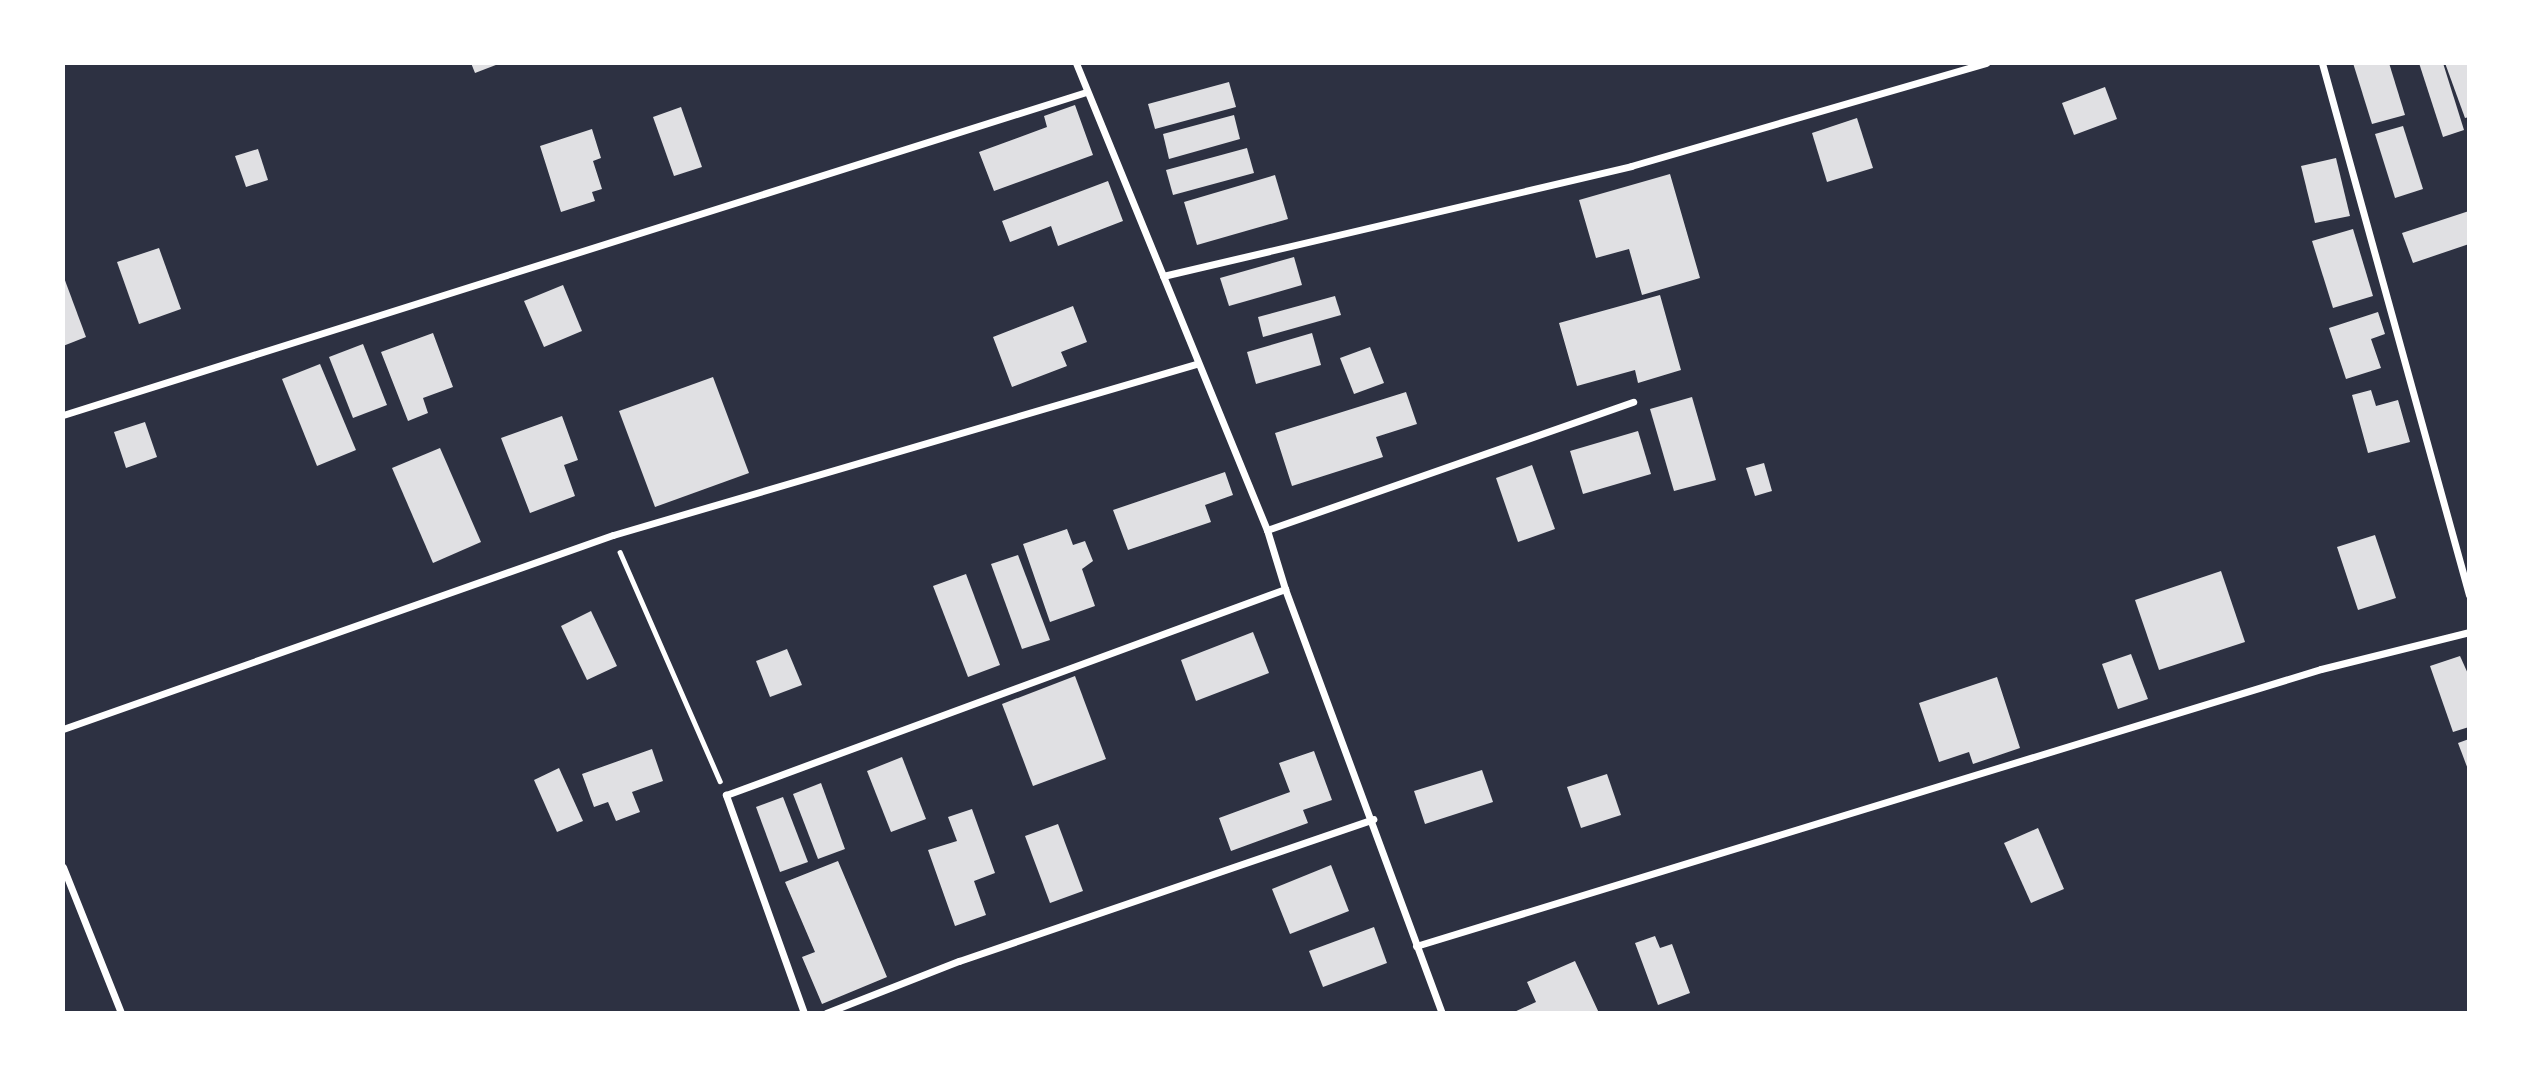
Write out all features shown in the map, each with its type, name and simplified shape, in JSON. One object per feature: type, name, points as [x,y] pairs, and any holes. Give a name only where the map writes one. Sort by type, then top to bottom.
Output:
[{"type":"street","points":[[1076,63],[1196,364],[1266,530],[1284,589],[1373,819],[1442,1013]]},
{"type":"street","points":[[1163,276],[1631,166],[1986,63]]},
{"type":"street","points":[[2322,63],[2469,595]]},
{"type":"street","points":[[63,415],[1086,92]]},
{"type":"street","points":[[63,729],[613,535],[1196,364]]},
{"type":"street","points":[[1266,530],[1633,402]]},
{"type":"street","points":[[804,1013],[726,795],[1284,589]]},
{"type":"street","points":[[1416,946],[2321,669],[2469,632]]},
{"type":"street","points":[[827,1013],[959,961],[1373,819]]},
{"type":"street","points":[[63,867],[121,1013]]},
{"type":"path","points":[[613,535],[726,795]]},
{"type":"building","points":[[471,63],[501,63],[475,73]]},
{"type":"building","points":[[2353,63],[2389,63],[2405,115],[2372,124]]},
{"type":"building","points":[[2419,63],[2443,63],[2464,130],[2443,137]]},
{"type":"building","points":[[2445,63],[2469,63],[2469,117],[2465,118]]},
{"type":"building","points":[[1229,82],[1236,107],[1155,129],[1148,104]]},
{"type":"building","points":[[2105,87],[2117,119],[2074,135],[2062,103]]},
{"type":"building","points":[[1075,105],[1093,155],[994,191],[979,152],[1047,127],[1044,116]]},
{"type":"building","points":[[681,107],[702,167],[674,176],[653,117]]},
{"type":"building","points":[[1234,115],[1240,139],[1169,159],[1163,134]]},
{"type":"building","points":[[1857,118],[1873,168],[1827,182],[1812,133]]},
{"type":"building","points":[[2403,126],[2423,189],[2395,198],[2375,134]]},
{"type":"building","points":[[592,129],[601,158],[593,161],[602,189],[592,192],[595,201],[561,212],[540,146]]},
{"type":"building","points":[[1247,148],[1254,173],[1173,195],[1166,170]]},
{"type":"building","points":[[258,149],[268,180],[246,187],[235,156]]},
{"type":"building","points":[[2336,158],[2350,216],[2315,223],[2301,166]]},
{"type":"building","points":[[1670,174],[1700,278],[1642,295],[1629,249],[1596,258],[1579,200]]},
{"type":"building","points":[[1275,175],[1288,219],[1197,245],[1184,202]]},
{"type":"building","points":[[1108,181],[1123,221],[1058,246],[1051,226],[1010,242],[1002,221]]},
{"type":"building","points":[[2469,211],[2469,244],[2413,263],[2402,233]]},
{"type":"building","points":[[2353,229],[2373,296],[2333,308],[2312,241]]},
{"type":"building","points":[[159,248],[181,309],[139,324],[117,262]]},
{"type":"building","points":[[1294,257],[1302,285],[1229,306],[1220,278]]},
{"type":"building","points":[[63,275],[86,337],[63,346]]},
{"type":"building","points":[[563,285],[582,331],[544,347],[524,301]]},
{"type":"building","points":[[1660,295],[1681,370],[1638,383],[1635,370],[1577,386],[1559,323]]},
{"type":"building","points":[[1335,296],[1341,315],[1263,337],[1258,317]]},
{"type":"building","points":[[1073,306],[1087,342],[1061,352],[1067,366],[1012,387],[993,337]]},
{"type":"building","points":[[2378,312],[2385,334],[2371,339],[2381,368],[2346,379],[2329,328]]},
{"type":"building","points":[[433,333],[453,387],[423,398],[428,413],[408,421],[381,352]]},
{"type":"building","points":[[1312,333],[1321,365],[1256,384],[1247,352]]},
{"type":"building","points":[[363,344],[387,405],[353,418],[329,357]]},
{"type":"building","points":[[1370,347],[1384,383],[1354,394],[1340,358]]},
{"type":"building","points":[[320,364],[356,450],[317,466],[282,379]]},
{"type":"building","points":[[713,377],[749,473],[655,507],[619,411]]},
{"type":"building","points":[[2371,390],[2376,406],[2398,400],[2410,442],[2368,453],[2352,395]]},
{"type":"building","points":[[1406,392],[1417,424],[1376,437],[1383,457],[1292,486],[1275,433]]},
{"type":"building","points":[[1692,397],[1716,480],[1674,491],[1650,409]]},
{"type":"building","points":[[562,416],[578,460],[564,465],[575,496],[530,513],[501,438]]},
{"type":"building","points":[[145,422],[157,457],[126,468],[114,432]]},
{"type":"building","points":[[1638,431],[1651,474],[1583,494],[1570,451]]},
{"type":"building","points":[[440,448],[481,542],[433,563],[392,468]]},
{"type":"building","points":[[1764,463],[1772,491],[1755,496],[1746,468]]},
{"type":"building","points":[[1532,465],[1555,529],[1518,542],[1496,478]]},
{"type":"building","points":[[1225,472],[1233,495],[1205,505],[1211,522],[1128,550],[1113,510]]},
{"type":"building","points":[[1067,529],[1073,545],[1085,541],[1093,561],[1082,569],[1095,606],[1050,622],[1023,544]]},
{"type":"building","points":[[2375,535],[2396,598],[2358,610],[2337,547]]},
{"type":"building","points":[[1018,555],[1050,640],[1022,649],[991,564]]},
{"type":"building","points":[[2221,571],[2245,642],[2159,670],[2135,600]]},
{"type":"building","points":[[966,574],[1000,665],[968,677],[933,586]]},
{"type":"building","points":[[591,611],[617,666],[587,680],[561,626]]},
{"type":"building","points":[[1253,632],[1269,673],[1196,701],[1181,660]]},
{"type":"building","points":[[787,649],[802,685],[770,697],[756,661]]},
{"type":"building","points":[[2131,654],[2148,699],[2118,709],[2102,664]]},
{"type":"building","points":[[2460,656],[2469,676],[2469,727],[2453,732],[2430,666]]},
{"type":"building","points":[[1075,676],[1106,759],[1033,786],[1002,704]]},
{"type":"building","points":[[1997,677],[2020,748],[1973,764],[1969,752],[1939,762],[1919,703]]},
{"type":"building","points":[[2469,739],[2469,772],[2458,743]]},
{"type":"building","points":[[652,749],[663,781],[632,792],[640,812],[616,821],[608,802],[594,807],[582,774]]},
{"type":"building","points":[[1314,751],[1332,800],[1303,810],[1308,823],[1231,851],[1219,818],[1290,792],[1279,763]]},
{"type":"building","points":[[902,757],[926,819],[891,832],[867,771]]},
{"type":"building","points":[[559,768],[583,821],[557,832],[534,780]]},
{"type":"building","points":[[1482,770],[1493,802],[1425,824],[1414,791]]},
{"type":"building","points":[[1607,774],[1621,815],[1581,828],[1567,787]]},
{"type":"building","points":[[821,783],[845,849],[818,859],[793,794]]},
{"type":"building","points":[[783,797],[808,862],[780,872],[756,807]]},
{"type":"building","points":[[972,809],[995,873],[974,881],[986,915],[955,926],[928,850],[957,841],[948,817]]},
{"type":"building","points":[[1058,824],[1083,891],[1050,903],[1025,836]]},
{"type":"building","points":[[2038,828],[2064,889],[2031,903],[2004,843]]},
{"type":"building","points":[[838,861],[887,977],[822,1004],[802,957],[815,952],[785,882]]},
{"type":"building","points":[[1331,865],[1349,911],[1290,934],[1272,889]]},
{"type":"building","points":[[1374,927],[1387,963],[1323,987],[1309,951]]},
{"type":"building","points":[[1655,936],[1660,948],[1672,944],[1690,993],[1658,1005],[1635,943]]},
{"type":"building","points":[[1575,961],[1599,1013],[1512,1013],[1536,1002],[1527,982]]}]
